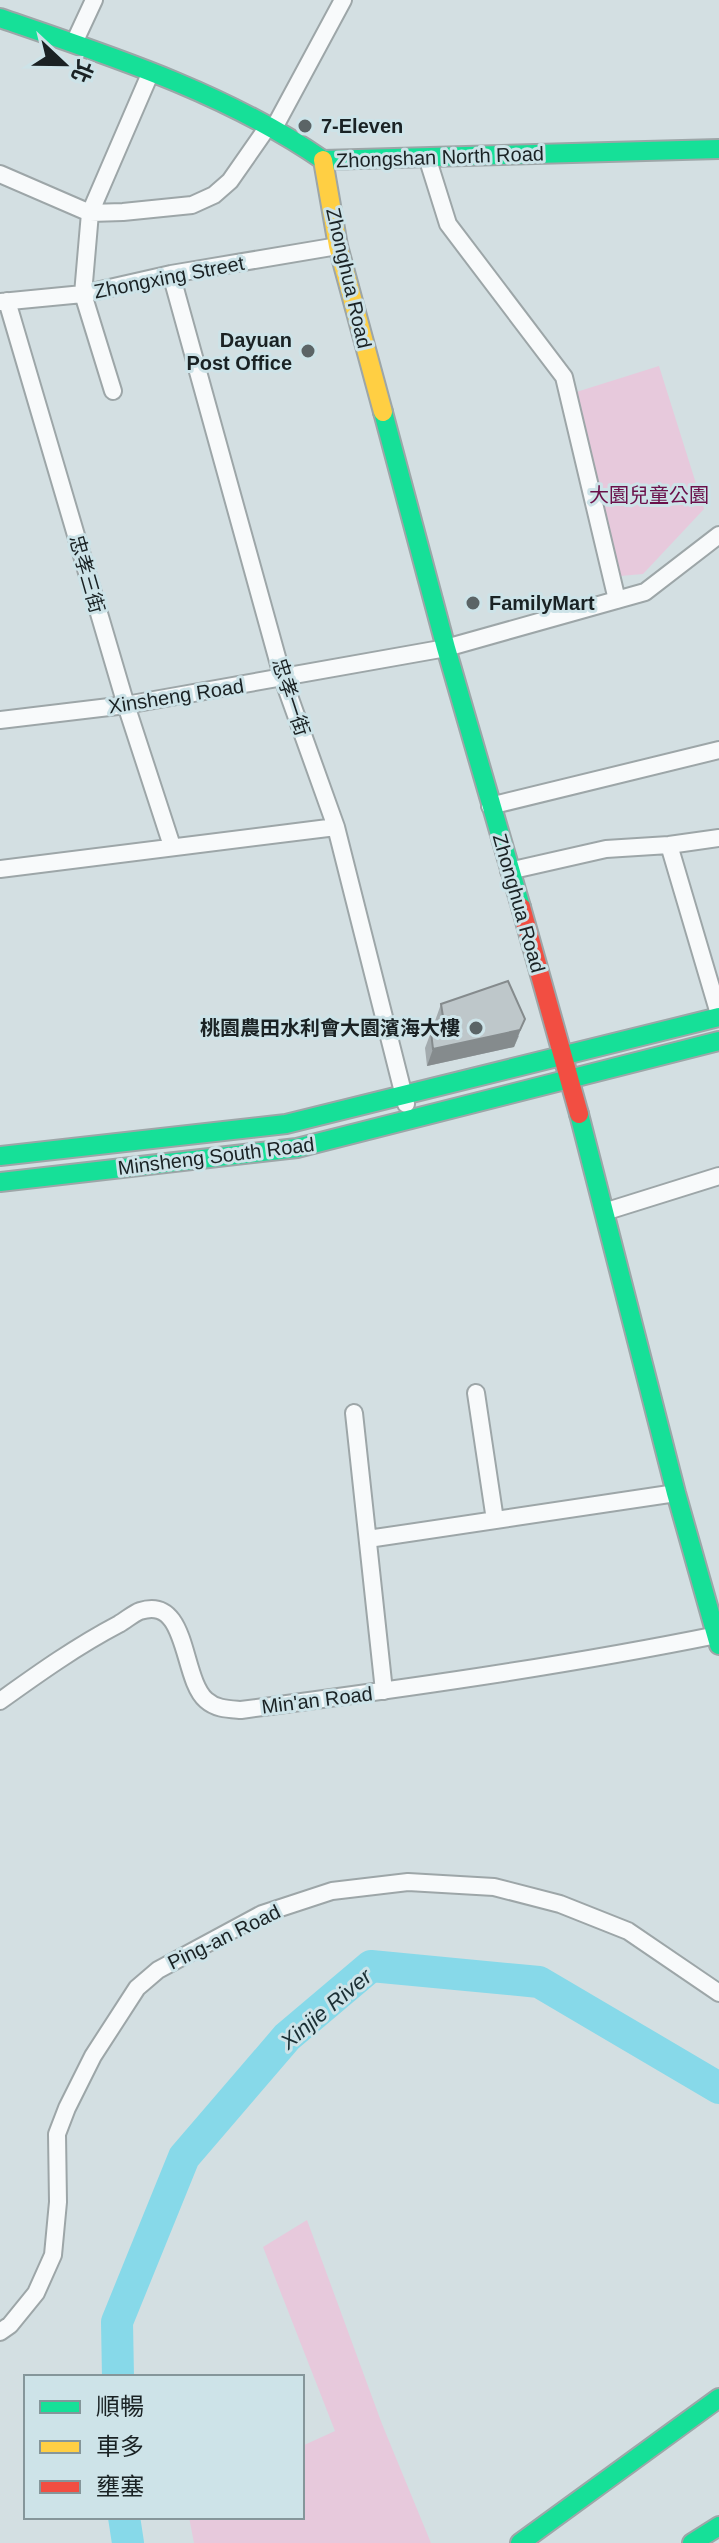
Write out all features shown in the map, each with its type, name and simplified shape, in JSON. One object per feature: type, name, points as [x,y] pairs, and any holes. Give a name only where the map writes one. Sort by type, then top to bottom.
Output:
[{"type":"main road","name":"Zhongshan North Road","points":[[0,18],[74,43],[272,126],[323,160],[719,149]]},
{"type":"main road","name":"Zhonghua Road","points":[[323,160],[338,246],[446,648],[563,1054],[676,1493],[718,1640]]},
{"type":"main road","name":"Minsheng South Road","points":[[0,1156],[286,1124],[719,1016]]},
{"type":"main road","name":"Minsheng South Road","points":[[0,1182],[297,1148],[719,1041]]},
{"type":"main road","points":[[520,2543],[719,2398]]},
{"type":"main road","points":[[692,2543],[719,2526]]},
{"type":"street","points":[[74,43],[94,0]]},
{"type":"street","points":[[0,174],[90,213],[192,205],[214,195],[272,126],[343,0]]},
{"type":"street","points":[[113,391],[83,294],[90,213],[150,74]]},
{"type":"street","points":[[427,157],[448,224],[564,377],[617,600]]},
{"type":"street","name":"Zhongxing Street","points":[[4,302],[83,294],[171,274],[338,246]]},
{"type":"street","name":"忠孝一街","points":[[171,274],[283,679],[336,827],[410,1120]]},
{"type":"street","name":"忠孝三街","points":[[4,302],[172,846]]},
{"type":"street","name":"Xinsheng Road","points":[[0,720],[126,705],[446,648],[645,592],[719,535]]},
{"type":"street","points":[[490,806],[719,750]]},
{"type":"street","points":[[0,869],[336,827]]},
{"type":"street","points":[[509,871],[606,849],[719,838]]},
{"type":"street","points":[[669,845],[719,1016]]},
{"type":"street","points":[[604,1212],[719,1176]]},
{"type":"street","points":[[476,1393],[495,1520]]},
{"type":"street","points":[[354,1413],[384,1691]]},
{"type":"street","points":[[368,1539],[676,1493]]},
{"type":"street","name":"Min'an Road","points":[[0,1701],[75,1647],[140,1611],[159,1610],[173,1619],[179,1629],[193,1680],[204,1699],[218,1708],[241,1710],[718,1640]]},
{"type":"street","name":"Ping-an Road","points":[[0,2332],[10,2325],[36,2293],[53,2255],[58,2202],[57,2134],[93,2056],[137,1988],[158,1970],[262,1914],[332,1891],[408,1882],[494,1887],[560,1904],[628,1931],[719,1993]]},
{"type":"green space","name":"大園兒童公園","points":[[659,366],[704,509],[643,574],[620,576],[570,394]]},
{"type":"green space","points":[[307,2220],[382,2424],[431,2543],[194,2543],[189,2519],[304,2519],[304,2445],[335,2431],[263,2247]]},
{"type":"building","name":"桃園農田水利會大園濱海大樓","points":[[508,981],[525,1019],[520,1030],[433,1049],[431,1032],[444,1023],[441,1004]]},
{"type":"waterway","name":"Xinjie River","points":[[118,2375],[117,2322],[184,2157],[287,2037],[371,1966],[539,1982],[719,2088]]},
{"type":"waterway","name":"Xinjie River","points":[[124,2519],[128,2543]]},
{"type":"traffic: fast","points":[[0,18],[167,78],[247,115],[323,160],[719,149]]},
{"type":"traffic: fast","points":[[383,412],[446,648],[521,907]]},
{"type":"traffic: fast","points":[[0,1156],[286,1124],[719,1017]]},
{"type":"traffic: fast","points":[[0,1182],[297,1148],[719,1041]]},
{"type":"traffic: fast","points":[[579,1114],[676,1493],[719,1645]]},
{"type":"traffic: fast","points":[[520,2543],[719,2398]]},
{"type":"traffic: fast","points":[[692,2543],[719,2526]]},
{"type":"traffic: slow","points":[[323,160],[338,246],[383,412]]},
{"type":"traffic: jam","points":[[521,907],[579,1114]]},
{"type":"place","name":"7-Eleven","points":[[305,126]]},
{"type":"place","name":"Dayuan Post Office","points":[[308,351]]},
{"type":"place","name":"FamilyMart","points":[[473,603]]},
{"type":"place","name":"桃園農田水利會大園濱海大樓","points":[[476,1028]]}]
